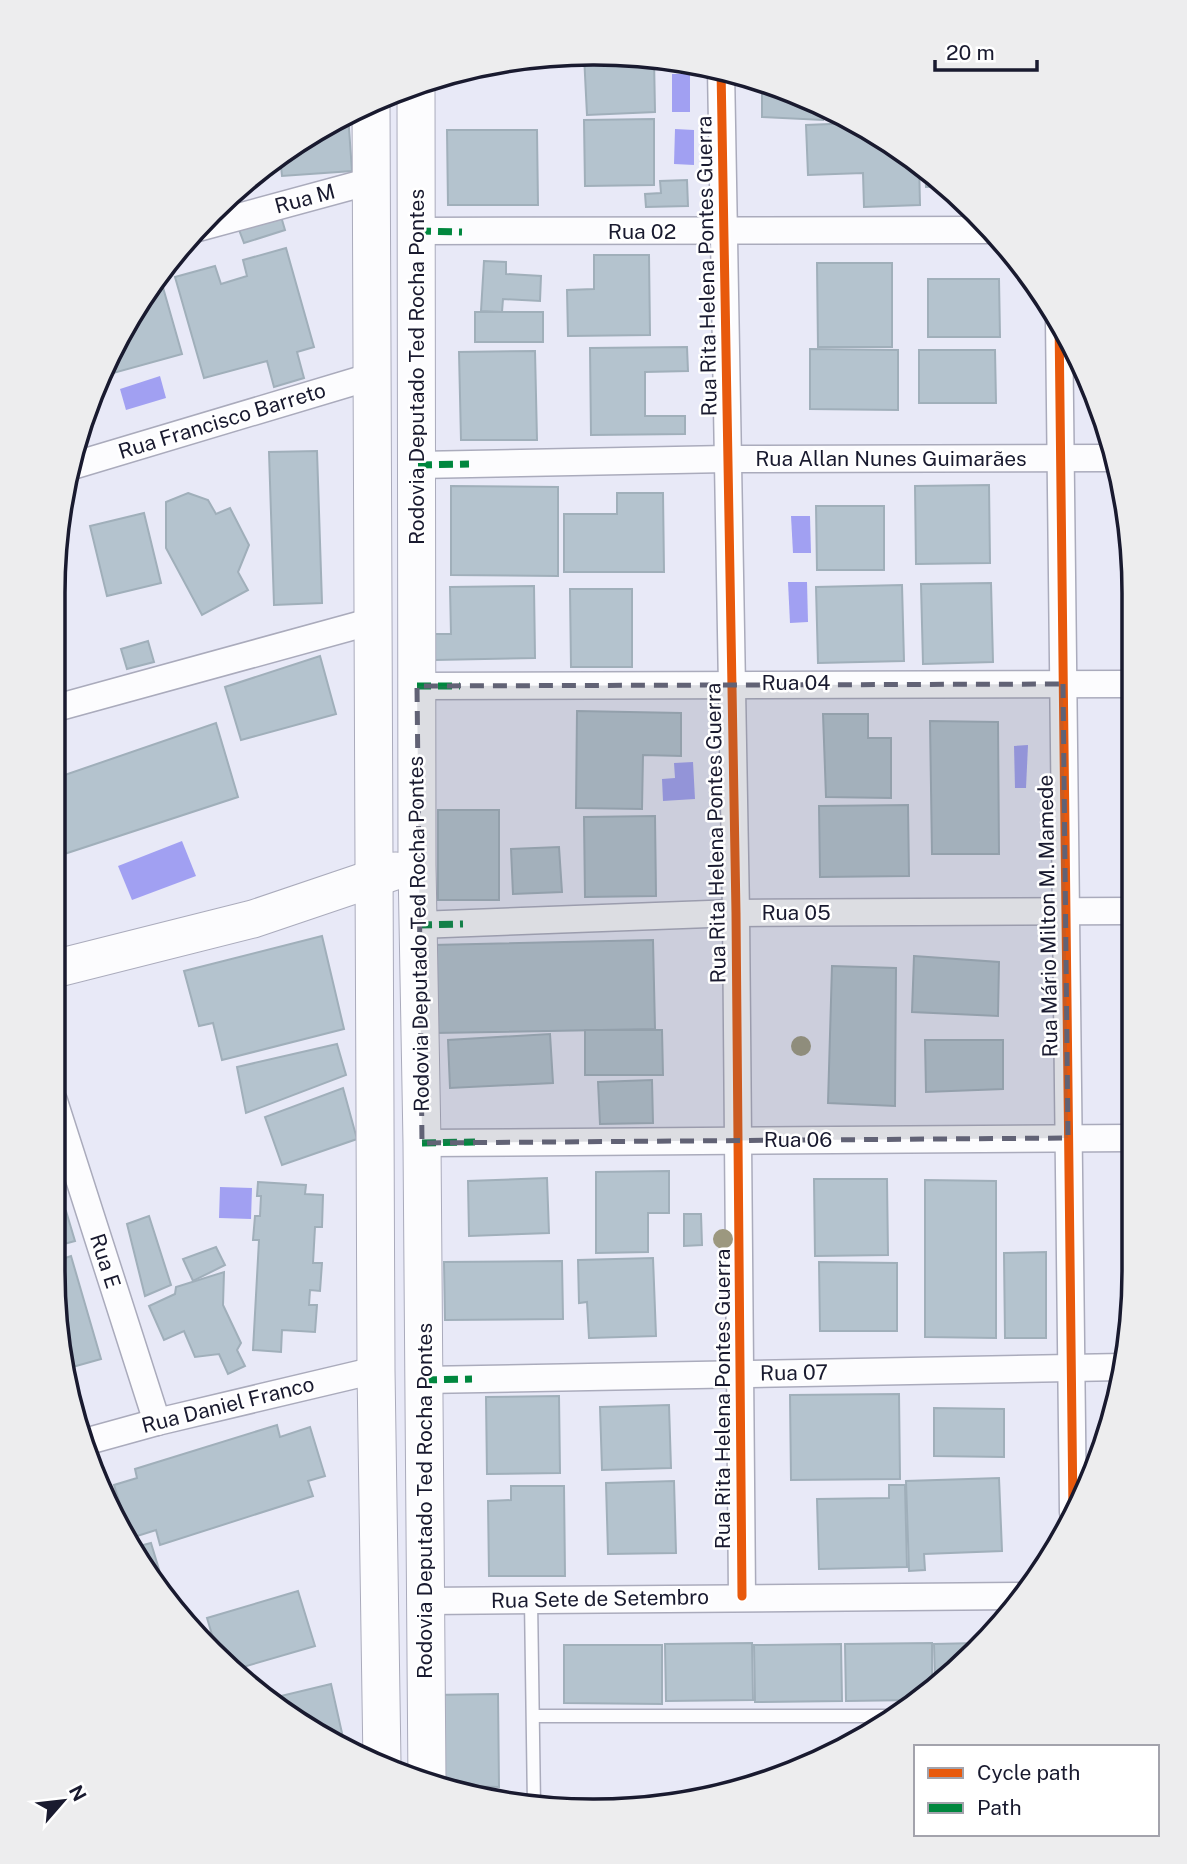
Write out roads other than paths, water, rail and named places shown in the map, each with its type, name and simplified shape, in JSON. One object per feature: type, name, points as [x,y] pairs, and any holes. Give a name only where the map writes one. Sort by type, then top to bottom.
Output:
[{"type":"main road","name":"Rodovia Deputado Ted Rocha Pontes","points":[[416,96],[416,865],[422,1143],[427,1772]]},
{"type":"main road","name":"Rodovia Deputado Ted Rocha Pontes","points":[[372,114],[376,1370],[382,1755]]},
{"type":"main road","points":[[65,966],[253,919],[416,865]]},
{"type":"street","name":"Rua Rita Helena Pontes Guerra","points":[[721,81],[736,913],[742,1596]]},
{"type":"street","name":"Rua M","points":[[217,223],[371,181]]},
{"type":"street","name":"Rua 02","points":[[417,231],[977,230]]},
{"type":"street","name":"Rua Mário Milton M. Mamede","points":[[1059,344],[1073,1494]]},
{"type":"street","name":"Rua Francisco Barreto","points":[[82,463],[373,376]]},
{"type":"street","name":"Rua Allan Nunes Guimarães","points":[[418,465],[727,458],[1104,458]]},
{"type":"street","points":[[65,706],[373,621]]},
{"type":"street","name":"Rua 04","points":[[417,686],[731,683],[1122,684]]},
{"type":"street","name":"Rua 05","points":[[418,925],[736,913],[1122,911]]},
{"type":"street","name":"Rua E","points":[[65,1135],[157,1422]]},
{"type":"street","name":"Rua 06","points":[[422,1143],[1122,1138]]},
{"type":"street","name":"Rua 07","points":[[423,1380],[1113,1367]]},
{"type":"street","name":"Rua Daniel Franco","points":[[93,1440],[376,1370]]},
{"type":"street","name":"Rua Sete de Setembro","points":[[426,1601],[742,1596],[1010,1596]]},
{"type":"lane","points":[[531,1600],[535,1716],[534,1796]]},
{"type":"lane","points":[[535,1716],[877,1716]]},
{"type":"water","points":[[672,74],[690,74],[690,112],[672,112]]},
{"type":"water","points":[[675,129],[694,130],[694,165],[674,164]]},
{"type":"water","points":[[160,376],[166,398],[126,410],[120,389]]},
{"type":"water","points":[[791,516],[810,516],[811,553],[793,553]]},
{"type":"water","points":[[788,582],[807,582],[808,622],[790,623]]},
{"type":"water","points":[[1028,745],[1026,788],[1015,788],[1014,746]]},
{"type":"water","points":[[693,762],[695,799],[663,801],[662,779],[675,778],[674,763]]},
{"type":"water","points":[[182,841],[196,876],[132,900],[118,866]]},
{"type":"water","points":[[220,1187],[252,1188],[251,1219],[219,1218]]}]
